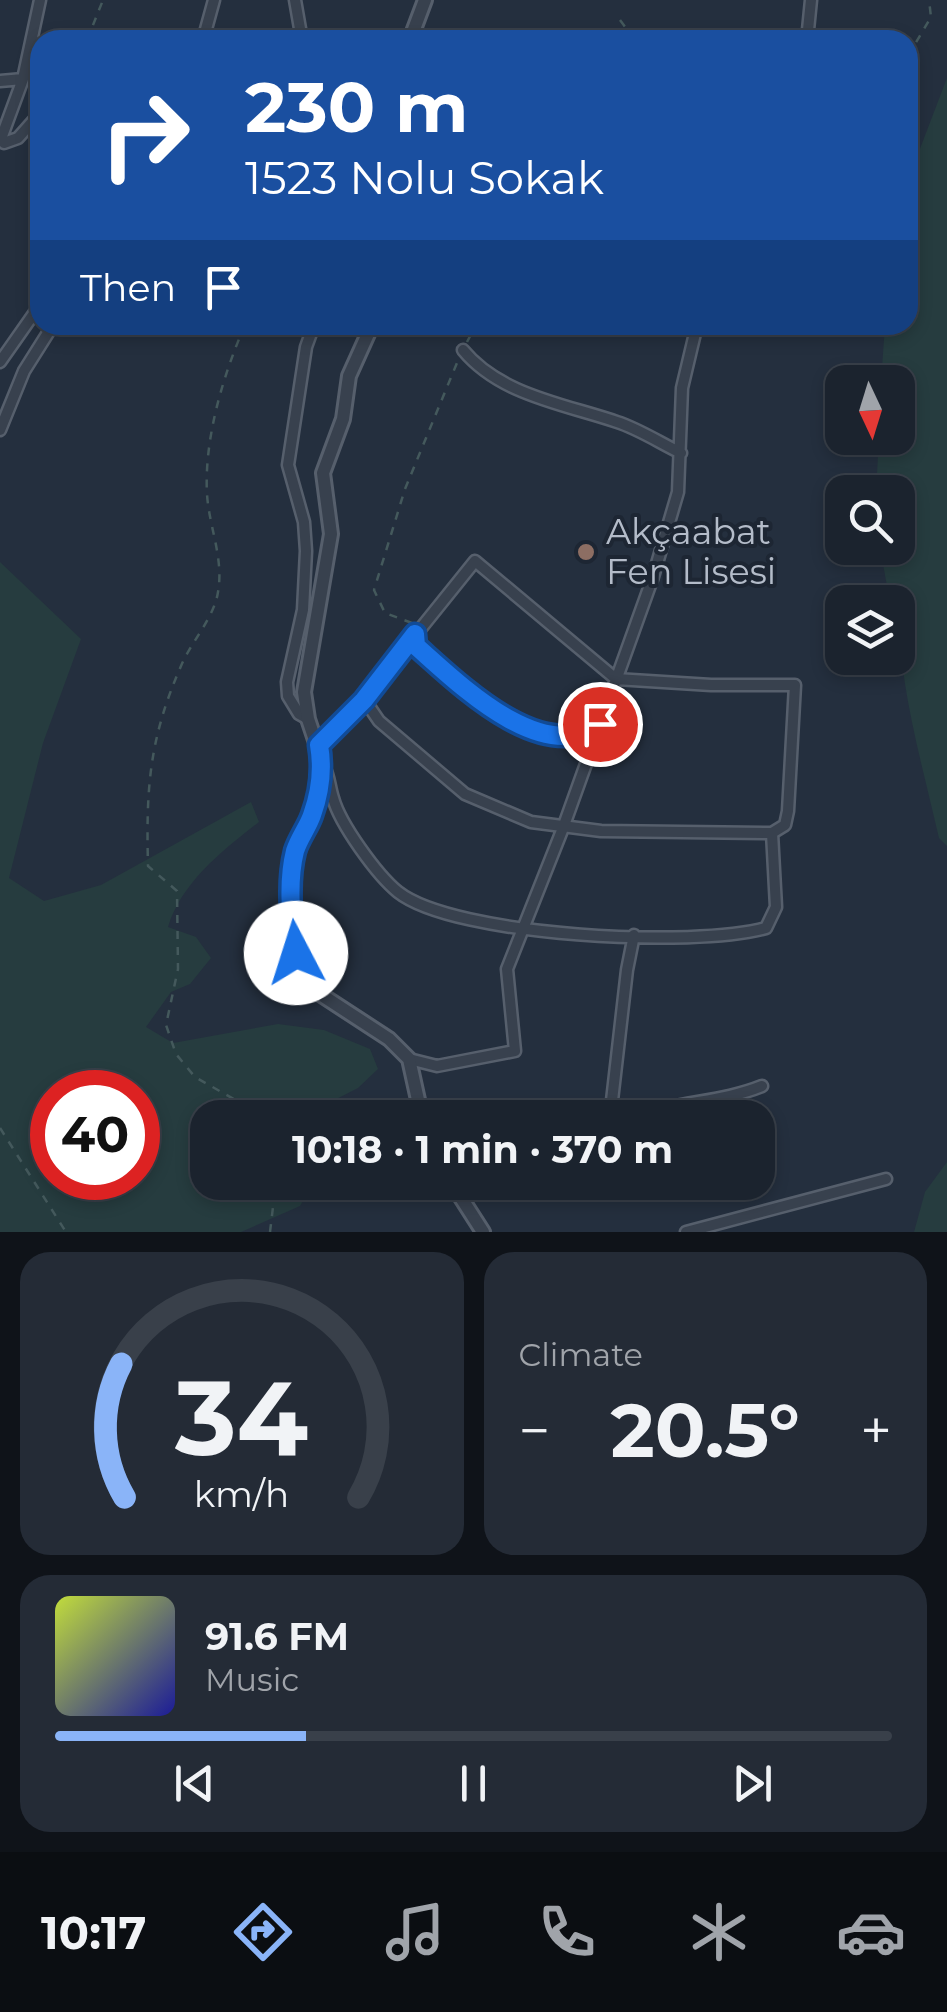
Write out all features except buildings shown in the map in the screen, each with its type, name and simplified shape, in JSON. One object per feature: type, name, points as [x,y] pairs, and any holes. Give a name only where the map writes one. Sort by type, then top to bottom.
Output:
[{"type":"street","points":[[34,30],[40,0]]},
{"type":"street","points":[[206,30],[214,0]]},
{"type":"street","points":[[295,0],[300,30]]},
{"type":"street","points":[[414,30],[425,0]]},
{"type":"street","points":[[808,30],[810,0]]},
{"type":"street","points":[[30,46],[23,79],[2,136],[4,143],[18,138],[30,124]]},
{"type":"street","points":[[0,80],[23,79]]},
{"type":"street","points":[[0,362],[30,319]]},
{"type":"street","points":[[0,430],[24,371],[47,335]]},
{"type":"street","points":[[308,719],[299,714],[288,696],[287,682],[302,610],[306,552],[304,522],[288,466],[310,335]]},
{"type":"street","points":[[367,335],[349,376],[343,420],[325,460],[323,473],[331,534],[304,692],[308,719],[341,816],[381,874],[399,893],[440,912],[522,930],[690,938],[748,933],[766,928],[776,907],[772,833]]},
{"type":"street","points":[[408,1059],[437,1066],[515,1051],[507,970],[653,578],[678,492],[682,388],[695,335]]},
{"type":"street","points":[[463,350],[480,370],[493,378],[620,423],[681,453]]},
{"type":"street","points":[[319,745],[364,700],[475,561],[616,679],[795,685],[785,825],[772,833],[563,828],[516,816],[465,794],[379,721],[364,700]]},
{"type":"street","points":[[415,634],[416,646],[477,698],[528,728],[551,736],[570,737],[588,733],[600,724]]},
{"type":"street","points":[[322,761],[312,816],[295,851],[290,914],[296,953],[317,992],[389,1039],[408,1059],[418,1100]]},
{"type":"street","points":[[612,1100],[626,970],[634,935]]},
{"type":"street","points":[[711,1100],[762,1086]]},
{"type":"street","points":[[686,1232],[886,1179]]},
{"type":"street","points":[[463,1200],[483,1232]]},
{"type":"path","points":[[90,30],[103,0]]},
{"type":"path","points":[[918,40],[932,17],[929,0]]},
{"type":"path","points":[[620,20],[628,30]]},
{"type":"path","points":[[236,1100],[196,1077],[176,1054],[166,1025],[178,969],[177,891],[148,866],[148,769],[183,662],[216,600],[220,571],[207,497],[207,468],[218,409],[242,335]]},
{"type":"path","points":[[415,634],[412,623],[385,614],[374,590],[405,489],[471,335]]},
{"type":"path","points":[[0,1128],[66,1232]]},
{"type":"path","points":[[270,1232],[274,1200]]},
{"type":"green space","points":[[947,78],[947,846],[939,838],[904,675],[915,675],[915,585],[887,585],[883,565],[915,565],[915,475],[877,475],[878,455],[915,455],[915,365],[882,365],[884,335],[918,335],[918,154]]},
{"type":"green space","points":[[0,562],[81,639],[43,743],[9,878],[44,901],[101,885],[251,802],[259,822],[193,882],[168,927],[196,937],[211,958],[190,984],[171,992],[146,1027],[173,1043],[278,1024],[324,1030],[370,1049],[378,1069],[358,1088],[334,1100],[190,1100],[190,1200],[303,1200],[300,1206],[241,1232],[0,1232]]},
{"type":"green space","points":[[947,1162],[947,1232],[914,1232],[925,1192]]},
{"type":"place","name":"Akçaabat Fen Lisesi","points":[[586,552]]},
{"type":"route","points":[[296,953],[290,914],[295,851],[312,816],[319,787],[319,745],[364,700],[415,634],[416,646],[477,698],[528,728],[551,736],[570,737],[588,733],[600,724]]}]
